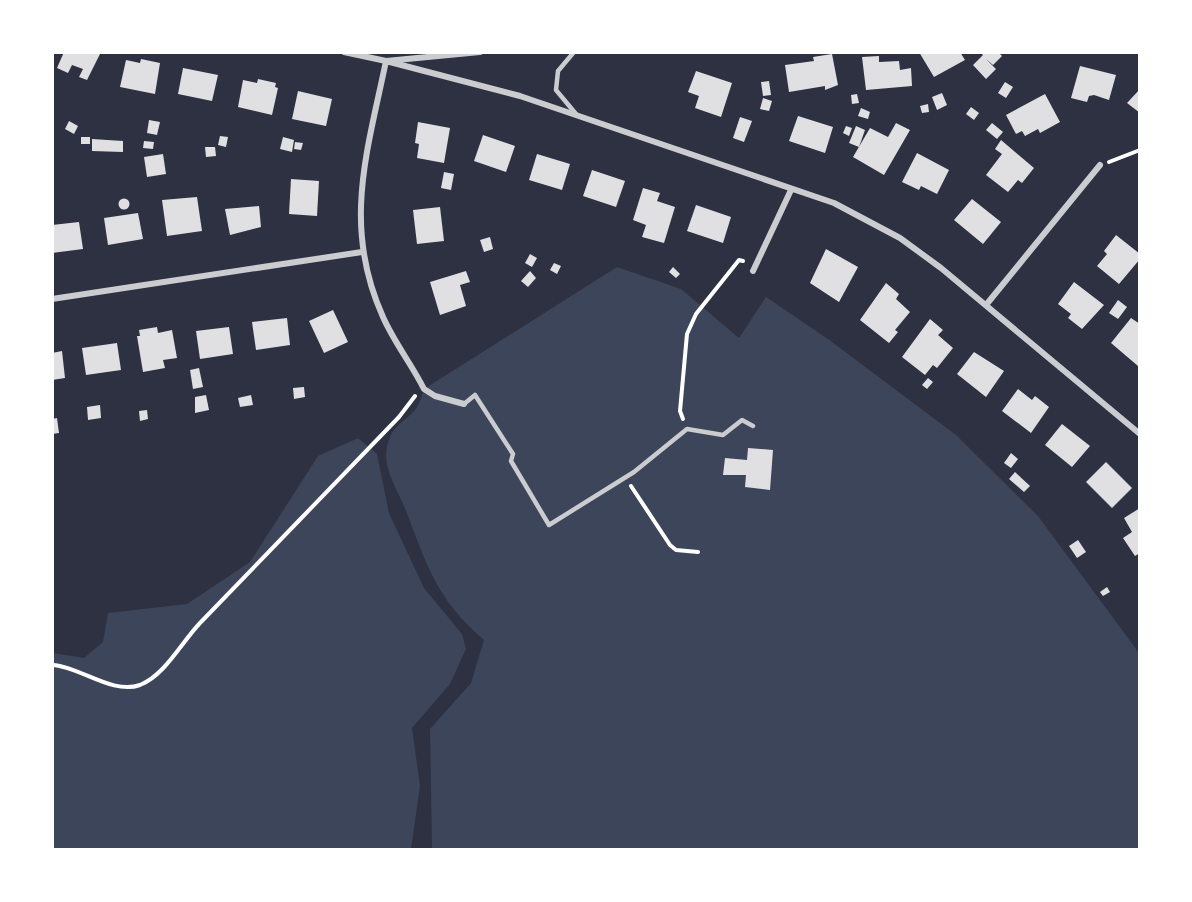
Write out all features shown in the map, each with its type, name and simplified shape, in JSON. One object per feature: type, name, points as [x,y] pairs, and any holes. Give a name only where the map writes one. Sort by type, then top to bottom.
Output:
[{"type":"street","points":[[344,52],[520,96],[834,203],[900,238],[986,305],[1140,434]]},
{"type":"street","points":[[386,61],[480,52]]},
{"type":"street","points":[[386,61],[362,179],[359,222],[362,252],[384,319],[423,386],[435,396],[464,404]]},
{"type":"street","points":[[986,305],[1100,165]]},
{"type":"street","points":[[754,269],[791,190]]},
{"type":"street","points":[[52,299],[362,252]]},
{"type":"lane","points":[[574,52],[558,71],[556,90],[578,116]]},
{"type":"lane","points":[[464,404],[475,395],[513,454],[510,461],[549,525],[626,477],[687,429],[723,435],[742,420],[753,426]]},
{"type":"path","points":[[1100,165],[1140,150]]},
{"type":"path","points":[[687,429],[680,411],[687,334],[696,314],[720,288],[740,260],[754,269]]},
{"type":"path","points":[[52,665],[80,672],[102,683],[137,686],[153,678],[196,627],[399,417],[423,386]]},
{"type":"path","points":[[626,477],[670,545],[676,550],[698,552]]},
{"type":"shaded area","points":[[617,267],[681,289],[739,338],[766,297],[828,339],[956,435],[1038,516],[1139,653],[1139,849],[432,849],[430,729],[471,683],[484,640],[455,611],[435,581],[390,476],[386,457],[390,437],[416,408],[424,389]]},
{"type":"shaded area","points":[[358,438],[377,454],[389,513],[424,588],[462,634],[466,649],[450,684],[412,728],[420,786],[411,849],[53,850],[53,653],[84,658],[103,642],[108,613],[187,604],[250,562],[318,456]]},
{"type":"building","points":[[64,52],[101,52],[87,80],[79,77],[83,69],[72,65],[68,73],[57,68]]},
{"type":"building","points":[[919,52],[960,52],[965,60],[934,77]]},
{"type":"building","points":[[980,52],[998,52],[1002,56],[993,65],[986,59],[996,69],[986,79],[973,65],[983,55]]},
{"type":"building","points":[[832,54],[838,85],[825,90],[825,86],[789,92],[785,65],[814,61],[813,57]]},
{"type":"building","points":[[879,56],[879,62],[899,61],[900,70],[911,68],[912,86],[866,90],[862,57]]},
{"type":"building","points":[[141,59],[160,63],[155,94],[120,87],[126,60],[140,63]]},
{"type":"building","points":[[1080,66],[1116,75],[1109,100],[1094,95],[1089,96],[1087,102],[1071,98]]},
{"type":"building","points":[[183,68],[218,75],[212,101],[178,94]]},
{"type":"building","points":[[696,71],[732,83],[721,117],[695,108],[699,96],[688,92]]},
{"type":"building","points":[[258,79],[276,83],[275,87],[278,88],[272,115],[238,107],[243,80],[257,83]]},
{"type":"building","points":[[769,81],[771,95],[763,96],[761,82]]},
{"type":"building","points":[[1005,82],[1013,87],[1006,98],[998,93]]},
{"type":"building","points":[[1140,89],[1140,113],[1127,103]]},
{"type":"building","points":[[298,91],[332,99],[326,126],[292,119]]},
{"type":"building","points":[[942,93],[947,105],[937,110],[932,97]]},
{"type":"building","points":[[857,94],[859,103],[852,104],[851,95]]},
{"type":"building","points":[[1045,94],[1060,122],[1040,133],[1038,129],[1025,136],[1022,131],[1016,134],[1006,115]]},
{"type":"building","points":[[763,98],[772,101],[769,111],[760,109]]},
{"type":"building","points":[[928,104],[929,112],[922,113],[920,106]]},
{"type":"building","points":[[971,107],[979,113],[974,120],[966,114]]},
{"type":"building","points":[[861,108],[870,112],[868,119],[858,116]]},
{"type":"building","points":[[798,116],[833,127],[825,153],[789,141]]},
{"type":"building","points":[[740,117],[752,121],[744,142],[733,138]]},
{"type":"building","points":[[149,120],[160,122],[157,135],[147,133]]},
{"type":"building","points":[[69,121],[78,126],[74,134],[65,129]]},
{"type":"building","points":[[418,122],[450,128],[444,163],[417,158],[419,144],[415,143]]},
{"type":"building","points":[[896,123],[910,130],[884,175],[853,157],[870,128],[888,137]]},
{"type":"building","points":[[992,123],[1003,132],[997,139],[986,130]]},
{"type":"building","points":[[846,126],[852,128],[849,136],[843,133]]},
{"type":"building","points":[[856,126],[865,130],[859,147],[849,143]]},
{"type":"building","points":[[483,135],[515,146],[506,172],[474,161]]},
{"type":"building","points":[[220,136],[228,137],[226,147],[218,145]]},
{"type":"building","points":[[81,137],[90,137],[90,144],[81,144]]},
{"type":"building","points":[[283,137],[294,140],[292,152],[280,149]]},
{"type":"building","points":[[92,139],[123,141],[123,152],[92,151]]},
{"type":"building","points":[[1001,140],[1034,168],[1022,183],[1018,180],[1008,192],[986,175],[1002,154],[995,149]]},
{"type":"building","points":[[144,141],[154,142],[153,149],[143,148]]},
{"type":"building","points":[[295,142],[303,143],[301,150],[294,149]]},
{"type":"building","points":[[205,147],[215,147],[216,156],[206,157]]},
{"type":"building","points":[[917,153],[949,170],[937,194],[921,186],[919,190],[902,182]]},
{"type":"building","points":[[163,154],[166,174],[147,177],[144,157]]},
{"type":"building","points":[[537,154],[570,164],[562,190],[529,180]]},
{"type":"building","points":[[592,170],[625,181],[616,207],[583,196]]},
{"type":"building","points":[[444,172],[454,174],[451,190],[441,188]]},
{"type":"building","points":[[291,179],[319,181],[317,216],[289,214]]},
{"type":"building","points":[[643,188],[660,193],[657,201],[675,207],[664,243],[642,237],[646,225],[633,220]]},
{"type":"building","points":[[197,197],[202,231],[167,236],[162,200]]},
{"type":"building","points":[[124,198],[130,204],[124,210],[118,204]]},
{"type":"building","points":[[972,199],[1001,222],[983,244],[954,220]]},
{"type":"building","points":[[696,205],[731,217],[723,243],[687,231]]},
{"type":"building","points":[[259,206],[261,227],[230,235],[225,209]]},
{"type":"building","points":[[440,207],[444,241],[417,244],[413,210]]},
{"type":"building","points":[[138,213],[143,239],[108,245],[104,218]]},
{"type":"building","points":[[79,222],[83,249],[52,253],[52,225]]},
{"type":"building","points":[[1116,235],[1140,254],[1140,259],[1119,284],[1097,266],[1107,254],[1104,251]]},
{"type":"building","points":[[490,237],[493,249],[484,252],[480,240]]},
{"type":"building","points":[[826,249],[858,267],[839,302],[810,283]]},
{"type":"building","points":[[530,254],[537,258],[532,267],[525,263]]},
{"type":"building","points":[[554,263],[561,266],[557,274],[550,270]]},
{"type":"building","points":[[673,267],[680,274],[676,278],[669,272]]},
{"type":"building","points":[[466,271],[470,282],[460,285],[466,306],[440,315],[430,282]]},
{"type":"building","points":[[530,271],[536,278],[528,287],[521,281]]},
{"type":"building","points":[[1074,282],[1104,305],[1082,329],[1068,318],[1071,314],[1058,304]]},
{"type":"building","points":[[886,283],[899,294],[896,299],[910,312],[895,330],[898,332],[889,343],[860,320]]},
{"type":"building","points":[[1118,300],[1127,307],[1118,319],[1109,313]]},
{"type":"building","points":[[333,310],[348,342],[324,353],[309,321]]},
{"type":"building","points":[[287,318],[290,345],[256,350],[252,322]]},
{"type":"building","points":[[1131,318],[1140,324],[1138,366],[1111,343]]},
{"type":"building","points":[[930,319],[943,330],[938,335],[953,348],[937,368],[933,365],[925,375],[902,357]]},
{"type":"building","points":[[157,327],[158,333],[172,330],[177,358],[163,360],[165,368],[143,372],[137,336],[140,336],[139,330]]},
{"type":"building","points":[[229,327],[233,354],[200,359],[196,331]]},
{"type":"building","points":[[117,343],[121,370],[86,375],[82,348]]},
{"type":"building","points":[[62,351],[65,378],[52,380],[52,353]]},
{"type":"building","points":[[974,352],[1004,371],[986,397],[957,374]]},
{"type":"building","points":[[199,368],[203,387],[193,389],[190,370]]},
{"type":"building","points":[[928,378],[933,382],[927,389],[922,385]]},
{"type":"building","points":[[304,387],[305,397],[294,399],[293,388]]},
{"type":"building","points":[[1018,389],[1032,400],[1035,396],[1049,407],[1031,433],[1002,411]]},
{"type":"building","points":[[206,395],[209,410],[195,413],[195,397]]},
{"type":"building","points":[[251,395],[253,405],[240,407],[238,398]]},
{"type":"building","points":[[100,405],[101,418],[88,420],[87,407]]},
{"type":"building","points":[[147,410],[148,419],[140,421],[139,411]]},
{"type":"building","points":[[57,418],[59,433],[52,434],[52,419]]},
{"type":"building","points":[[1062,424],[1090,446],[1072,467],[1045,445]]},
{"type":"building","points":[[748,448],[773,450],[770,490],[745,487],[746,475],[723,475],[725,458],[747,460]]},
{"type":"building","points":[[1011,453],[1018,459],[1011,468],[1004,463]]},
{"type":"building","points":[[1106,462],[1132,488],[1112,508],[1086,482]]},
{"type":"building","points":[[1015,472],[1030,486],[1024,492],[1009,479]]},
{"type":"building","points":[[1140,508],[1140,553],[1135,556],[1123,538],[1132,532],[1124,518]]},
{"type":"building","points":[[1078,540],[1086,552],[1077,558],[1069,546]]},
{"type":"building","points":[[1107,587],[1110,592],[1103,596],[1100,592]]}]
